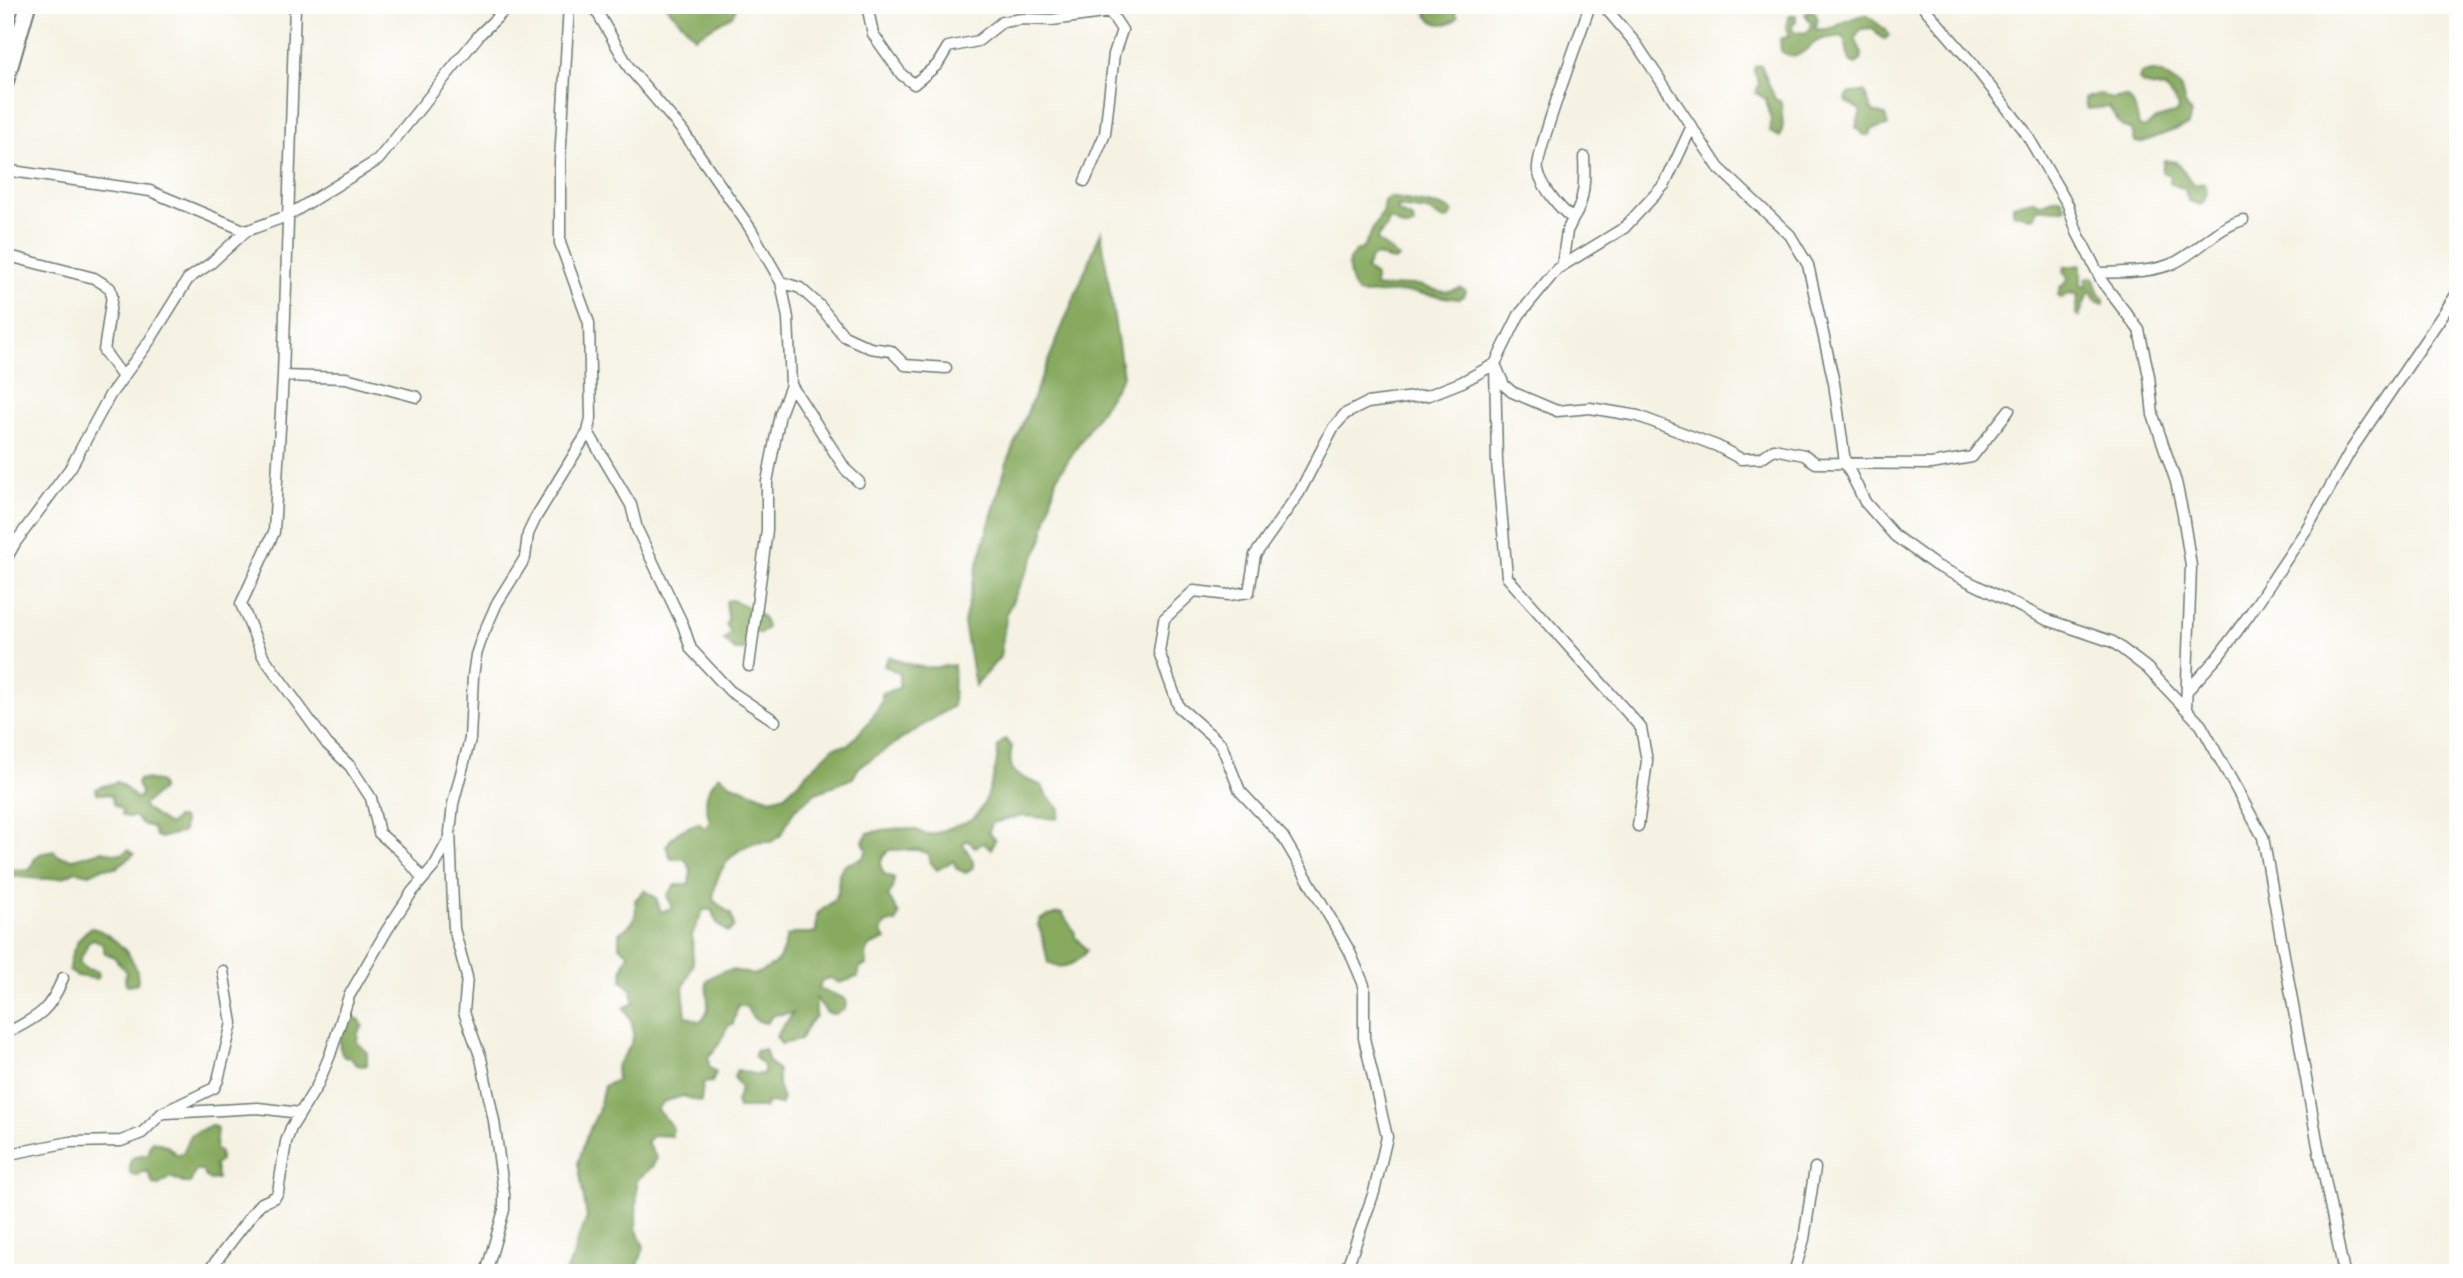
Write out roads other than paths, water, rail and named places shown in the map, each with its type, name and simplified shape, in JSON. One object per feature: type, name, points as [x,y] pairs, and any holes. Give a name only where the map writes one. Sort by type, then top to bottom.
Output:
[{"type":"street","points":[[5,85],[28,5]]},
{"type":"street","points":[[295,5],[283,376],[274,532],[241,604],[263,656],[327,744],[350,766],[371,798],[379,833],[413,865],[423,879]]},
{"type":"street","points":[[5,561],[15,542],[71,467],[110,396],[150,340],[188,279],[211,263],[246,231],[287,216],[378,160],[480,34],[510,5]]},
{"type":"street","points":[[486,1273],[505,1210],[495,1121],[481,1058],[464,1012],[467,977],[454,929],[450,832],[453,804],[470,739],[474,666],[482,637],[498,603],[525,558],[528,534],[536,517],[588,432],[592,403],[589,367],[591,335],[560,243],[560,161],[569,5]]},
{"type":"street","points":[[593,5],[629,69],[682,131],[750,228],[781,282],[788,318],[792,384],[780,414],[767,482],[766,530],[749,666]]},
{"type":"street","points":[[867,5],[873,34],[902,75],[914,84],[937,65],[948,47],[978,41],[1002,22],[1022,19],[1052,20],[1110,12],[1122,30],[1114,54],[1105,134],[1086,181]]},
{"type":"street","points":[[1573,219],[1544,186],[1537,168],[1543,141],[1590,5]]},
{"type":"street","points":[[1603,5],[1637,45],[1719,168],[1790,235],[1808,265],[1834,383],[1845,462],[1865,502],[1895,536],[1936,565],[2045,619],[2113,642],[2147,667],[2201,725],[2263,837],[2318,1146],[2344,1273]]},
{"type":"street","points":[[1922,5],[2024,130],[2068,205],[2077,232],[2098,273],[2139,330],[2149,376],[2153,415],[2176,482],[2191,566],[2186,709]]},
{"type":"street","points":[[1638,826],[1647,761],[1641,728],[1507,577],[1496,436],[1495,364],[1519,315],[1562,266],[1624,228],[1665,184],[1691,128]]},
{"type":"street","points":[[1562,266],[1567,231],[1578,211],[1585,177],[1584,157]]},
{"type":"street","points":[[5,170],[150,191],[246,231]]},
{"type":"street","points":[[2098,273],[2141,271],[2174,263],[2223,228],[2244,219]]},
{"type":"street","points":[[5,255],[94,278],[110,288],[112,296],[104,351],[123,377]]},
{"type":"street","points":[[781,282],[800,288],[819,305],[844,336],[870,348],[891,351],[905,365],[946,369]]},
{"type":"street","points":[[2186,691],[2217,659],[2270,583],[2306,530],[2351,450],[2458,292]]},
{"type":"street","points":[[1495,364],[1504,385],[1512,392],[1557,411],[1590,408],[1638,416],[1717,446],[1741,459],[1761,458],[1774,449],[1804,455],[1816,463],[1931,464],[1972,457],[2009,410]]},
{"type":"street","points":[[1345,1273],[1374,1192],[1387,1137],[1364,1038],[1364,985],[1349,950],[1283,836],[1240,791],[1221,744],[1179,707],[1159,652],[1164,619],[1194,591],[1229,595],[1249,592],[1255,555],[1299,493],[1333,428],[1345,414],[1367,404],[1429,395],[1462,382],[1495,364]]},
{"type":"street","points":[[283,376],[346,378],[417,397]]},
{"type":"street","points":[[792,384],[846,470],[859,482]]},
{"type":"street","points":[[588,432],[631,505],[637,529],[683,625],[691,649],[730,691],[775,721]]},
{"type":"street","points":[[207,1273],[260,1203],[278,1192],[286,1142],[300,1113],[310,1100],[330,1055],[349,996],[387,930],[442,855],[450,832]]},
{"type":"street","points":[[5,1155],[71,1142],[121,1141],[142,1133],[162,1113],[214,1088],[232,1023],[223,971]]},
{"type":"street","points":[[5,1034],[38,1017],[55,999],[63,978]]},
{"type":"street","points":[[162,1113],[258,1108],[300,1113]]},
{"type":"street","points":[[1794,1273],[1804,1239],[1815,1168]]}]
